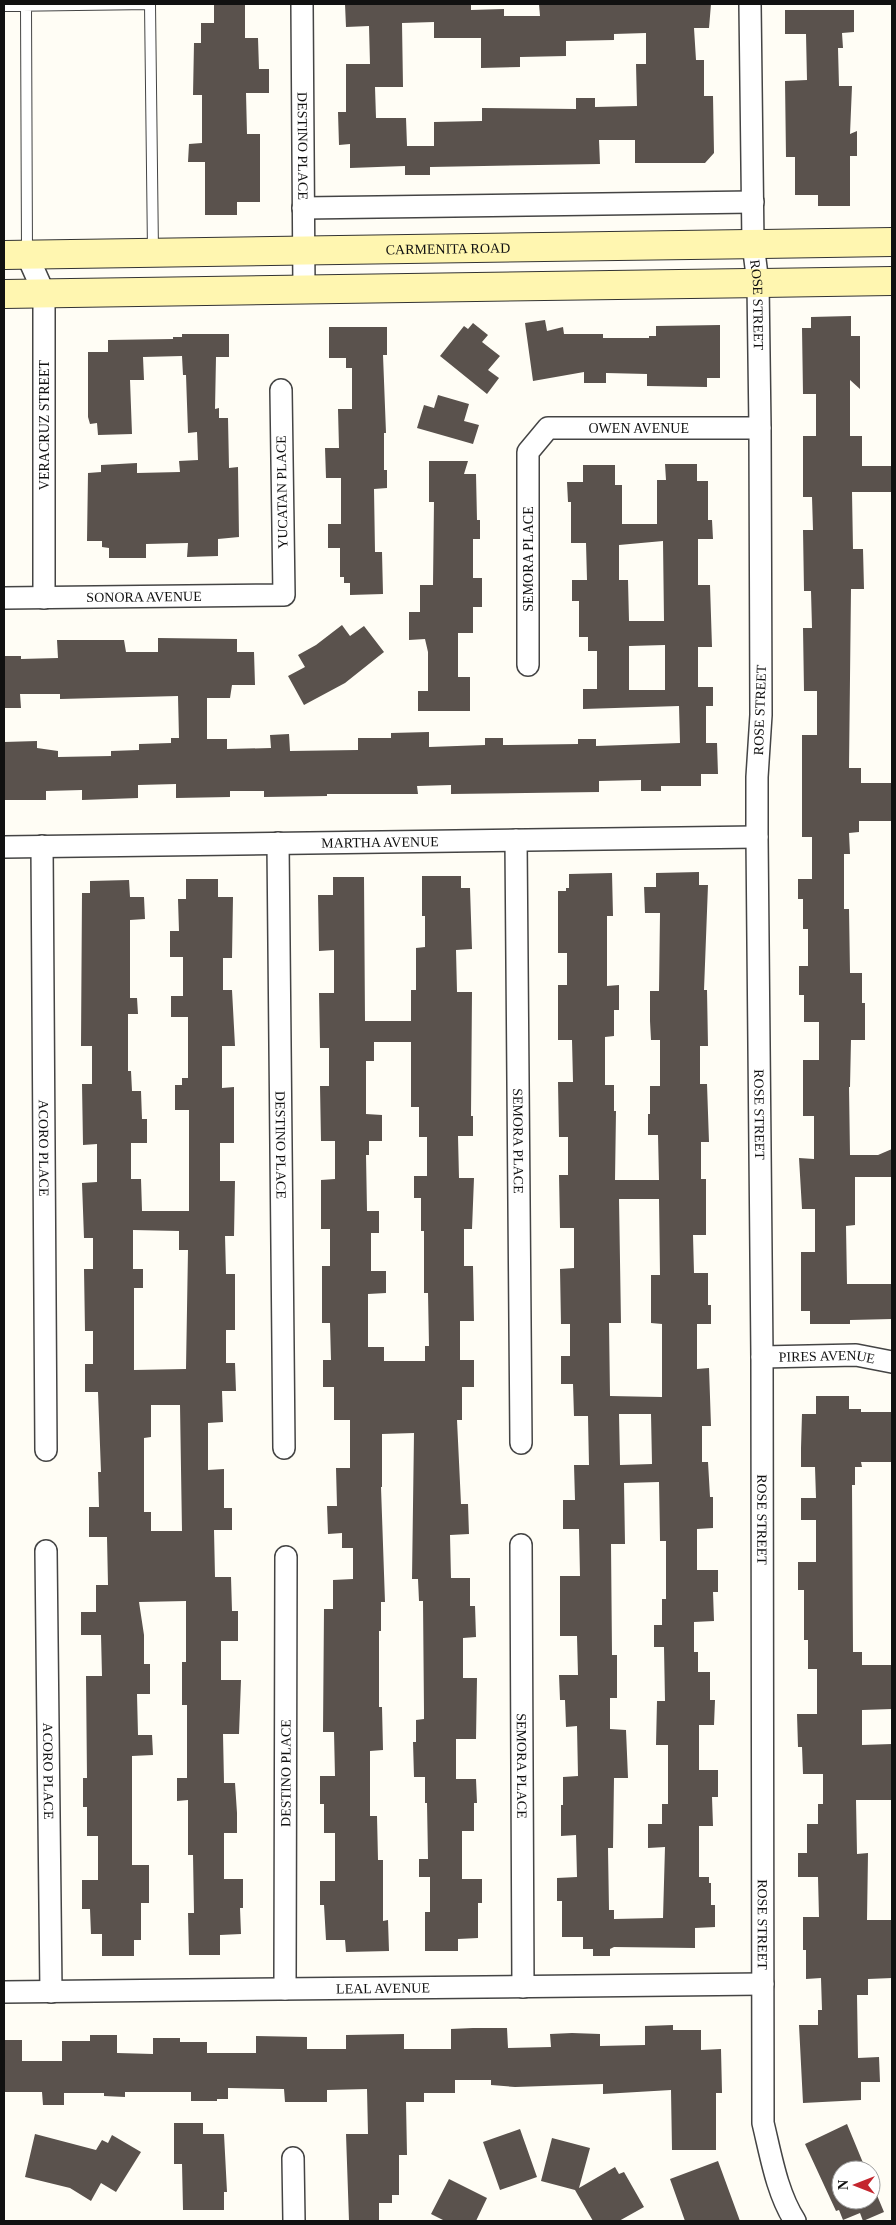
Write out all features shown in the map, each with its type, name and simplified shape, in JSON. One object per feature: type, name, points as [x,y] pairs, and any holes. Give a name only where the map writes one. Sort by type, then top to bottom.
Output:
[{"type":"main road","name":"CARMENITA ROAD","points":[[16,255],[892,242]]},
{"type":"main road","points":[[4,294],[892,281]]},
{"type":"street","name":"DESTINO PLACE","points":[[302,4],[304,290]]},
{"type":"street","name":"ROSE STREET","points":[[750,4],[753,244],[758,283],[760,428],[761,714],[757,777],[757,837],[762,1357],[763,2124],[787,2209],[796,2221]]},
{"type":"street","points":[[303,208],[753,202]]},
{"type":"street","name":"VERACRUZ STREET","points":[[16,255],[44,294],[44,598]]},
{"type":"street","name":"YUCATAN PLACE","points":[[281,390],[284,594]]},
{"type":"street","name":"OWEN AVENUE","points":[[528,452],[548,428],[760,428]]},
{"type":"street","name":"SEMORA PLACE","points":[[528,452],[528,665]]},
{"type":"street","name":"SONORA AVENUE","points":[[4,598],[284,594]]},
{"type":"street","name":"MARTHA AVENUE","points":[[4,847],[757,837]]},
{"type":"street","name":"SEMORA PLACE","points":[[516,840],[521,1443]]},
{"type":"street","name":"DESTINO PLACE","points":[[278,843],[284,1448]]},
{"type":"street","name":"ACORO PLACE","points":[[42,846],[46,1450]]},
{"type":"street","name":"PIRES AVENUE","points":[[762,1357],[856,1355],[892,1362]]},
{"type":"street","name":"SEMORA PLACE","points":[[521,1545],[523,1987]]},
{"type":"street","name":"ACORO PLACE","points":[[46,1551],[51,1992]]},
{"type":"street","name":"DESTINO PLACE","points":[[285,1989],[286,1557]]},
{"type":"street","name":"LEAL AVENUE","points":[[4,1992],[763,1984]]},
{"type":"street","points":[[294,2158],[294,2221]]},
{"type":"lane","points":[[4,6],[150,4],[153,253]]},
{"type":"lane","points":[[16,255],[26,6]]},
{"type":"building","points":[[214,4],[245,4],[245,38],[258,38],[259,69],[269,69],[269,93],[246,93],[247,134],[260,134],[260,202],[237,202],[237,215],[205,215],[205,162],[188,162],[189,144],[202,143],[202,95],[193,95],[194,43],[201,43],[201,23],[214,23]]},
{"type":"building","points":[[345,4],[471,5],[471,10],[504,9],[504,16],[540,16],[539,4],[711,4],[709,28],[694,28],[696,60],[704,60],[704,96],[713,96],[714,153],[705,163],[635,163],[635,140],[599,140],[600,164],[430,167],[430,175],[405,175],[405,166],[350,168],[350,144],[339,145],[338,112],[346,112],[346,64],[370,64],[369,26],[346,27]],"holes":[[[434,22],[434,38],[481,38],[481,68],[520,67],[520,57],[566,56],[566,41],[614,40],[614,34],[646,33],[646,64],[636,64],[637,106],[595,107],[595,98],[576,98],[576,109],[482,108],[482,121],[434,122],[434,146],[407,146],[406,118],[376,118],[375,87],[403,87],[402,23]]]},
{"type":"building","points":[[785,10],[854,10],[854,32],[842,33],[843,48],[838,48],[839,86],[852,86],[850,134],[857,131],[857,156],[850,156],[850,206],[818,206],[818,195],[795,195],[795,157],[786,157],[785,81],[807,80],[806,34],[785,34]]},
{"type":"building","points":[[851,316],[851,336],[860,336],[860,389],[850,380],[850,436],[862,436],[862,466],[892,466],[892,492],[852,492],[853,549],[863,549],[864,589],[851,589],[849,768],[861,768],[861,783],[892,783],[892,821],[859,821],[859,832],[849,833],[850,854],[844,854],[844,909],[849,909],[850,973],[862,973],[862,1003],[865,1003],[865,1040],[851,1040],[849,1087],[850,1155],[878,1155],[892,1149],[892,1177],[855,1177],[855,1225],[846,1226],[847,1284],[892,1284],[892,1319],[850,1320],[850,1324],[810,1324],[810,1311],[801,1311],[801,1252],[815,1252],[815,1209],[802,1209],[799,1158],[814,1159],[814,1116],[803,1116],[803,1060],[819,1060],[819,1022],[804,1022],[804,995],[799,995],[799,966],[808,966],[808,929],[803,929],[803,899],[798,899],[798,879],[812,879],[812,837],[802,837],[802,735],[817,735],[817,691],[804,691],[803,628],[812,628],[811,591],[804,591],[803,530],[813,530],[812,497],[803,497],[803,436],[816,436],[816,394],[803,394],[802,328],[811,328],[811,317]]},
{"type":"building","points":[[545,320],[547,331],[563,327],[564,334],[603,334],[603,338],[649,338],[649,336],[656,336],[656,326],[720,325],[720,378],[707,378],[707,387],[647,386],[647,374],[606,373],[606,383],[584,383],[584,372],[533,381],[525,323]]},
{"type":"building","points":[[473,323],[488,335],[482,342],[500,356],[488,370],[499,378],[487,394],[440,356],[464,326],[468,329]]},
{"type":"building","points":[[329,327],[387,327],[387,355],[383,355],[386,433],[384,433],[384,470],[387,470],[387,488],[374,489],[375,552],[382,552],[383,594],[350,595],[350,583],[344,583],[344,577],[340,577],[340,548],[328,548],[328,524],[341,524],[341,478],[326,478],[325,448],[339,448],[338,409],[352,409],[352,368],[346,368],[346,358],[329,358]]},
{"type":"building","points":[[182,334],[229,334],[229,357],[216,357],[215,409],[219,408],[219,418],[228,418],[229,468],[238,467],[239,537],[218,539],[218,556],[187,557],[188,543],[146,544],[146,558],[109,558],[109,548],[102,547],[102,541],[87,541],[88,473],[101,472],[101,465],[137,463],[137,473],[180,472],[179,461],[198,460],[197,432],[188,433],[186,375],[183,375],[182,356],[143,357],[144,380],[130,380],[132,434],[98,435],[97,423],[90,424],[88,417],[88,352],[108,352],[108,340],[173,339],[173,337],[182,337]]},
{"type":"building","points":[[438,395],[469,404],[464,421],[479,425],[473,444],[417,428],[424,405],[434,408]]},
{"type":"building","points":[[429,461],[468,461],[464,474],[476,474],[477,520],[480,520],[480,539],[473,539],[473,578],[482,578],[482,607],[473,607],[473,633],[458,633],[458,677],[470,677],[470,711],[418,711],[418,691],[428,691],[428,652],[425,639],[409,640],[409,612],[420,612],[420,585],[433,585],[434,502],[429,502]]},
{"type":"building","points":[[665,464],[697,464],[697,481],[708,481],[708,520],[712,520],[713,539],[698,539],[698,585],[710,585],[712,647],[698,647],[698,687],[713,687],[713,706],[706,706],[706,743],[717,743],[718,774],[701,774],[701,786],[661,786],[661,791],[641,791],[641,780],[599,781],[599,792],[451,794],[451,785],[417,786],[418,794],[327,794],[327,796],[264,797],[264,791],[230,791],[230,797],[176,798],[176,784],[138,785],[138,798],[82,800],[82,790],[46,791],[46,800],[4,800],[4,742],[37,741],[37,748],[58,751],[58,757],[111,756],[111,751],[139,750],[139,744],[171,743],[171,738],[179,738],[178,696],[60,699],[60,694],[20,694],[21,708],[4,708],[4,656],[21,656],[21,659],[58,658],[57,640],[124,640],[126,652],[158,652],[158,638],[237,639],[237,652],[254,652],[255,685],[232,685],[230,698],[207,698],[207,739],[227,739],[227,749],[271,748],[270,735],[289,734],[290,751],[358,750],[358,738],[391,738],[391,733],[429,732],[429,747],[485,745],[485,738],[503,738],[503,745],[578,744],[578,739],[596,739],[596,746],[680,743],[679,706],[583,709],[583,689],[597,689],[597,651],[588,651],[588,637],[579,637],[579,601],[572,601],[572,580],[587,580],[586,543],[571,543],[571,502],[568,502],[567,482],[583,482],[583,465],[615,465],[615,485],[622,485],[622,524],[657,524],[657,480],[666,480]],"holes":[[[663,541],[664,621],[629,621],[628,580],[619,580],[619,545]],[[665,645],[665,690],[629,690],[629,646]]]},
{"type":"building","points":[[342,625],[350,636],[364,626],[384,652],[345,683],[304,705],[288,676],[305,667],[298,655],[316,645]]},
{"type":"building","points":[[699,872],[699,885],[708,885],[704,990],[707,990],[708,1046],[700,1046],[700,1084],[707,1084],[709,1142],[701,1142],[701,1179],[706,1179],[706,1235],[693,1235],[694,1273],[708,1273],[708,1305],[711,1305],[711,1324],[697,1324],[697,1369],[709,1368],[711,1426],[702,1426],[702,1462],[708,1462],[710,1497],[713,1497],[713,1528],[697,1529],[697,1570],[718,1570],[718,1592],[713,1592],[714,1621],[694,1622],[694,1652],[698,1652],[698,1672],[710,1672],[710,1700],[715,1700],[714,1725],[699,1725],[699,1770],[718,1770],[718,1797],[712,1797],[713,1826],[699,1826],[699,1877],[709,1877],[709,1883],[711,1883],[711,1905],[715,1905],[715,1927],[695,1928],[695,1948],[614,1947],[610,1949],[610,1956],[593,1956],[593,1949],[583,1949],[583,1937],[562,1937],[562,1901],[557,1901],[557,1878],[577,1877],[576,1835],[561,1836],[561,1805],[563,1805],[563,1777],[578,1776],[577,1726],[566,1727],[565,1700],[560,1700],[559,1675],[578,1675],[577,1636],[560,1636],[560,1576],[580,1576],[579,1529],[563,1529],[563,1500],[575,1500],[574,1465],[589,1465],[588,1416],[574,1416],[573,1384],[561,1384],[561,1356],[570,1356],[570,1324],[561,1324],[560,1269],[574,1268],[574,1228],[560,1228],[559,1175],[568,1175],[568,1137],[559,1137],[558,1082],[573,1082],[572,1040],[558,1040],[558,985],[567,985],[567,953],[558,953],[558,891],[566,891],[566,888],[569,888],[569,874],[612,873],[613,916],[607,916],[607,986],[619,985],[619,1010],[614,1010],[614,1036],[605,1037],[605,1085],[614,1085],[614,1111],[616,1111],[615,1180],[659,1180],[658,1135],[648,1135],[648,1114],[650,1114],[650,1086],[660,1086],[660,1040],[651,1040],[650,991],[659,991],[660,913],[645,913],[644,887],[656,887],[656,873]],"holes":[[[619,1199],[659,1199],[660,1275],[651,1275],[651,1323],[662,1324],[662,1397],[610,1396],[609,1323],[621,1323]],[[619,1414],[651,1414],[652,1464],[620,1465]],[[659,1482],[660,1541],[666,1541],[666,1599],[662,1599],[662,1625],[654,1625],[654,1647],[664,1647],[665,1701],[657,1701],[656,1745],[668,1745],[668,1804],[662,1804],[662,1824],[648,1824],[648,1848],[665,1847],[663,1918],[614,1919],[614,1910],[609,1910],[608,1848],[613,1848],[614,1778],[628,1778],[626,1730],[610,1729],[610,1698],[617,1698],[617,1655],[612,1655],[611,1544],[625,1544],[624,1483]]]},
{"type":"building","points":[[422,876],[461,876],[461,888],[470,888],[472,949],[456,950],[457,992],[472,992],[471,1116],[473,1116],[473,1136],[458,1136],[459,1178],[474,1178],[472,1229],[464,1229],[464,1266],[473,1266],[474,1321],[460,1321],[460,1360],[474,1360],[474,1387],[462,1387],[462,1420],[457,1420],[461,1504],[468,1504],[469,1534],[450,1535],[451,1578],[470,1578],[470,1606],[475,1606],[476,1637],[463,1638],[463,1678],[477,1678],[476,1739],[456,1739],[456,1779],[476,1779],[477,1803],[474,1803],[474,1831],[462,1831],[462,1879],[482,1879],[482,1903],[478,1903],[478,1938],[458,1939],[458,1951],[425,1951],[425,1912],[430,1912],[430,1877],[419,1877],[419,1859],[428,1859],[427,1803],[425,1803],[425,1777],[414,1777],[413,1742],[416,1742],[416,1720],[424,1719],[423,1601],[419,1601],[418,1579],[412,1579],[414,1433],[382,1434],[381,1487],[385,1602],[381,1602],[381,1631],[379,1631],[379,1707],[382,1707],[383,1750],[370,1751],[370,1816],[377,1816],[378,1860],[383,1860],[383,1921],[388,1920],[389,1951],[346,1952],[345,1940],[326,1940],[324,1905],[320,1905],[320,1881],[335,1881],[335,1833],[324,1833],[324,1804],[320,1804],[320,1776],[335,1776],[334,1732],[323,1732],[324,1609],[333,1609],[333,1580],[353,1579],[353,1548],[342,1548],[342,1533],[328,1534],[327,1506],[337,1506],[336,1468],[350,1468],[350,1420],[334,1420],[334,1387],[323,1387],[323,1360],[331,1360],[330,1323],[322,1323],[322,1266],[330,1266],[330,1229],[321,1229],[321,1180],[335,1179],[335,1141],[321,1141],[320,1086],[329,1086],[329,1048],[320,1048],[319,993],[334,993],[334,950],[319,951],[318,895],[333,895],[333,877],[364,877],[365,1021],[411,1021],[411,990],[416,990],[416,948],[425,947],[425,916],[422,916]],"holes":[[[374,1042],[411,1042],[411,1107],[419,1107],[419,1137],[427,1137],[427,1176],[414,1176],[414,1198],[421,1198],[421,1231],[424,1231],[424,1293],[428,1293],[429,1346],[425,1346],[425,1361],[384,1361],[384,1347],[368,1347],[368,1294],[386,1293],[386,1271],[371,1271],[371,1233],[379,1233],[379,1211],[367,1211],[366,1155],[369,1155],[369,1141],[382,1141],[382,1115],[366,1114],[366,1061],[374,1061]]]},
{"type":"building","points":[[186,879],[218,879],[218,897],[233,897],[232,958],[223,958],[223,990],[232,990],[235,1046],[222,1046],[222,1088],[234,1087],[234,1143],[220,1143],[220,1181],[235,1181],[234,1236],[225,1236],[226,1274],[235,1274],[235,1330],[226,1330],[226,1363],[235,1363],[236,1391],[222,1391],[223,1422],[208,1423],[208,1470],[224,1469],[224,1508],[232,1508],[232,1530],[214,1530],[215,1577],[231,1577],[232,1611],[238,1611],[238,1641],[221,1641],[221,1680],[241,1680],[239,1734],[223,1734],[224,1783],[235,1783],[237,1813],[237,1833],[224,1833],[224,1879],[243,1879],[243,1908],[240,1908],[241,1934],[220,1935],[220,1955],[189,1955],[188,1913],[194,1913],[193,1855],[188,1855],[188,1800],[177,1801],[177,1778],[187,1778],[187,1705],[182,1705],[182,1662],[186,1662],[186,1601],[139,1602],[144,1635],[144,1664],[150,1664],[150,1694],[137,1694],[138,1735],[152,1735],[153,1755],[132,1756],[132,1865],[149,1865],[149,1903],[141,1903],[141,1940],[134,1940],[134,1956],[102,1956],[102,1934],[91,1934],[90,1909],[82,1909],[82,1880],[98,1880],[98,1836],[87,1836],[87,1807],[83,1807],[83,1778],[87,1778],[86,1676],[102,1676],[101,1635],[81,1635],[81,1612],[96,1612],[96,1585],[108,1585],[107,1537],[89,1537],[89,1507],[99,1507],[98,1472],[101,1472],[98,1392],[85,1392],[85,1364],[93,1364],[93,1331],[85,1331],[84,1269],[93,1269],[93,1238],[84,1238],[82,1183],[97,1182],[97,1144],[83,1145],[82,1084],[92,1084],[92,1046],[81,1046],[82,893],[90,893],[90,881],[129,880],[130,897],[144,897],[145,919],[130,920],[130,998],[137,998],[138,1014],[128,1014],[128,1071],[131,1071],[132,1091],[141,1091],[142,1119],[147,1119],[147,1143],[131,1143],[131,1179],[141,1179],[142,1211],[189,1211],[189,1110],[175,1110],[175,1085],[182,1085],[182,1078],[188,1078],[188,1017],[171,1017],[171,996],[183,996],[183,957],[170,957],[170,931],[179,931],[178,899],[186,899]],"holes":[[[133,1230],[179,1231],[179,1250],[188,1250],[186,1369],[134,1370],[134,1288],[143,1288],[143,1269],[133,1269]],[[151,1405],[180,1405],[182,1531],[151,1531],[151,1512],[144,1512],[144,1438],[151,1437]]]},
{"type":"building","points":[[816,1396],[849,1396],[849,1409],[861,1409],[861,1412],[892,1412],[892,1462],[861,1462],[862,1467],[855,1467],[855,1485],[852,1485],[853,1652],[862,1652],[862,1665],[892,1665],[892,1709],[862,1710],[862,1745],[892,1744],[892,1800],[856,1800],[857,1854],[868,1853],[867,1920],[892,1920],[892,1978],[868,1979],[868,1995],[857,1995],[858,2058],[879,2057],[880,2082],[861,2082],[861,2100],[803,2103],[799,2025],[818,2025],[818,2010],[822,2010],[821,1978],[806,1979],[806,1950],[803,1950],[803,1917],[819,1917],[818,1877],[798,1877],[798,1853],[807,1853],[807,1824],[818,1824],[818,1804],[823,1804],[823,1774],[803,1774],[802,1747],[798,1747],[797,1714],[817,1714],[817,1669],[808,1669],[808,1640],[804,1640],[804,1590],[798,1590],[798,1562],[816,1562],[816,1520],[801,1520],[801,1498],[816,1498],[815,1467],[801,1467],[801,1448],[802,1414],[816,1414]]},
{"type":"building","points":[[673,2025],[673,2030],[701,2030],[701,2050],[721,2049],[722,2093],[716,2093],[716,2150],[672,2150],[671,2090],[603,2094],[603,2084],[515,2087],[491,2085],[491,2080],[455,2080],[455,2093],[424,2093],[424,2102],[406,2102],[407,2155],[399,2155],[399,2195],[392,2195],[392,2203],[379,2203],[379,2221],[349,2221],[346,2134],[368,2134],[367,2089],[327,2090],[327,2102],[285,2102],[284,2089],[228,2088],[228,2099],[217,2099],[217,2101],[191,2101],[191,2092],[125,2092],[125,2097],[104,2096],[104,2093],[64,2093],[64,2105],[43,2105],[42,2092],[4,2092],[4,2040],[22,2040],[22,2061],[62,2061],[62,2041],[90,2041],[90,2035],[117,2035],[117,2053],[153,2054],[153,2038],[180,2038],[180,2042],[207,2042],[207,2053],[256,2053],[256,2036],[307,2037],[307,2049],[346,2049],[346,2035],[404,2034],[404,2049],[451,2049],[451,2029],[473,2028],[507,2028],[508,2048],[551,2047],[550,2034],[572,2033],[600,2034],[600,2046],[645,2045],[645,2026]]},
{"type":"building","points":[[174,2123],[203,2123],[203,2134],[224,2134],[227,2192],[224,2192],[224,2210],[183,2210],[182,2164],[174,2164]]},
{"type":"building","points":[[847,2124],[862,2160],[831,2160],[831,2200],[805,2144]]},
{"type":"building","points":[[520,2129],[537,2177],[500,2190],[483,2142]]},
{"type":"building","points":[[35,2134],[96,2150],[102,2140],[108,2143],[112,2135],[141,2152],[116,2192],[101,2183],[91,2201],[70,2188],[25,2177]]},
{"type":"building","points":[[552,2138],[590,2148],[579,2188],[615,2167],[619,2174],[624,2172],[644,2207],[619,2221],[593,2221],[575,2190],[541,2181]]},
{"type":"building","points":[[718,2161],[740,2221],[685,2221],[670,2179]]},
{"type":"building","points":[[449,2179],[487,2198],[476,2221],[445,2221],[431,2214]]},
{"type":"building","points":[[881,2205],[884,2212],[863,2221],[860,2213],[843,2220],[839,2210],[881,2210]]}]
